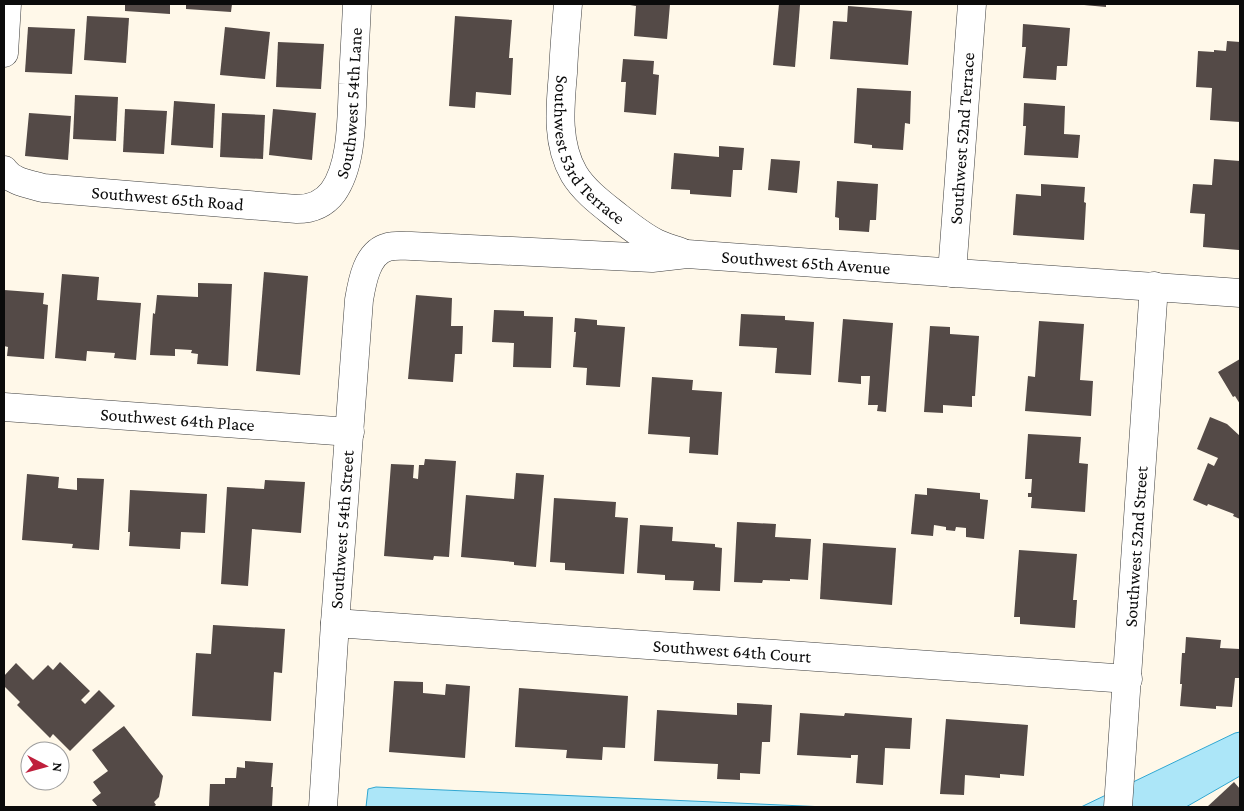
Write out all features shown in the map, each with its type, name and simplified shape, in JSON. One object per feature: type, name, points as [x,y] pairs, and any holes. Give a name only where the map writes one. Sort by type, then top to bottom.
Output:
[{"type":"street","points":[[4,53],[7,4]]},
{"type":"street","name":"Southwest 54th Lane","points":[[327,198],[333,192],[340,179],[346,162],[351,122],[357,4]]},
{"type":"street","name":"Southwest 53rd Terrace","points":[[568,4],[560,126],[563,144],[571,168],[585,188],[596,199],[641,234],[657,244],[687,254]]},
{"type":"street","name":"Southwest 52nd Terrace","points":[[952,273],[972,4]]},
{"type":"street","name":"Southwest 65th Road","points":[[6,172],[19,181],[43,188],[297,209],[314,208],[327,198]]},
{"type":"street","name":"Southwest 65th Avenue","points":[[374,256],[387,247],[411,246],[652,258],[687,254],[1240,293]]},
{"type":"street","name":"Southwest 54th Street","points":[[323,807],[359,300],[366,270],[374,256]]},
{"type":"street","name":"Southwest 52nd Street","points":[[1119,796],[1154,286]]},
{"type":"street","name":"Southwest 64th Place","points":[[4,407],[350,432]]},
{"type":"street","name":"Southwest 64th Court","points":[[335,623],[1128,679]]},
{"type":"water","points":[[1240,732],[1240,776],[1186,807],[1081,807],[1235,733]]},
{"type":"water","points":[[376,787],[826,807],[366,807],[368,789]]},
{"type":"building","points":[[125,4],[170,4],[170,14],[125,11]]},
{"type":"building","points":[[186,4],[232,4],[231,12],[186,9]]},
{"type":"building","points":[[630,4],[670,4],[667,39],[634,36],[636,6]]},
{"type":"building","points":[[779,4],[800,5],[795,67],[773,65]]},
{"type":"building","points":[[1106,4],[1106,7],[1084,5]]},
{"type":"building","points":[[848,6],[912,11],[908,65],[830,59],[833,21],[847,22]]},
{"type":"building","points":[[87,16],[129,18],[126,63],[84,60]]},
{"type":"building","points":[[455,16],[512,20],[509,58],[513,58],[511,95],[476,92],[475,108],[449,106]]},
{"type":"building","points":[[1023,24],[1070,28],[1067,66],[1057,66],[1056,80],[1023,78],[1026,47],[1022,47]]},
{"type":"building","points":[[28,27],[75,29],[72,74],[25,72]]},
{"type":"building","points":[[225,27],[270,32],[265,79],[220,75]]},
{"type":"building","points":[[1227,41],[1240,42],[1240,122],[1210,120],[1212,88],[1196,87],[1198,51],[1226,51]]},
{"type":"building","points":[[278,42],[324,44],[321,89],[276,87]]},
{"type":"building","points":[[623,59],[654,61],[653,74],[659,75],[656,115],[624,112],[626,82],[621,82]]},
{"type":"building","points":[[857,88],[911,91],[910,124],[905,123],[903,150],[872,148],[872,145],[854,143]]},
{"type":"building","points":[[75,95],[118,97],[116,141],[73,139]]},
{"type":"building","points":[[174,101],[215,104],[213,148],[171,145]]},
{"type":"building","points":[[1024,103],[1065,106],[1064,134],[1080,135],[1078,158],[1024,155],[1026,126],[1023,126]]},
{"type":"building","points":[[125,109],[167,111],[164,154],[123,152]]},
{"type":"building","points":[[273,109],[316,113],[312,160],[269,155]]},
{"type":"building","points":[[29,113],[71,116],[68,160],[25,156]]},
{"type":"building","points":[[222,113],[265,115],[263,159],[220,157]]},
{"type":"building","points":[[719,146],[744,148],[742,170],[733,170],[731,197],[690,194],[690,190],[671,189],[674,153],[719,157]]},
{"type":"building","points":[[771,159],[800,161],[797,193],[768,190]]},
{"type":"building","points":[[1214,159],[1240,161],[1239,250],[1203,247],[1205,214],[1190,213],[1193,184],[1212,185]]},
{"type":"building","points":[[837,181],[878,184],[876,220],[870,220],[869,232],[839,230],[839,218],[835,217]]},
{"type":"building","points":[[1041,184],[1085,187],[1084,240],[1013,235],[1016,194],[1041,196]]},
{"type":"building","points":[[264,272],[308,276],[300,375],[256,371]]},
{"type":"building","points":[[62,274],[99,277],[97,300],[141,303],[136,360],[114,358],[115,353],[87,351],[86,361],[55,358]]},
{"type":"building","points":[[198,283],[232,284],[228,366],[197,364],[198,354],[191,353],[192,350],[175,349],[175,356],[150,355],[153,313],[155,314],[157,295],[198,297]]},
{"type":"building","points":[[4,290],[44,293],[43,304],[48,305],[44,359],[7,356],[8,347],[4,346]]},
{"type":"building","points":[[416,295],[452,298],[451,326],[463,326],[462,354],[455,354],[453,382],[408,379]]},
{"type":"building","points":[[494,310],[524,311],[524,316],[553,317],[551,368],[513,367],[514,343],[492,342]]},
{"type":"building","points":[[741,314],[785,316],[785,320],[814,322],[811,375],[775,373],[777,348],[739,346]]},
{"type":"building","points":[[575,318],[597,320],[597,325],[625,327],[620,387],[586,385],[587,368],[573,367],[576,332],[574,332]]},
{"type":"building","points":[[843,319],[893,323],[886,412],[877,411],[878,405],[868,405],[870,376],[861,376],[861,384],[838,382]]},
{"type":"building","points":[[1039,321],[1084,324],[1080,380],[1093,381],[1091,416],[1025,411],[1028,376],[1035,377]]},
{"type":"building","points":[[930,326],[950,327],[950,334],[979,336],[975,396],[972,396],[972,407],[943,405],[943,413],[924,412]]},
{"type":"building","points":[[1240,359],[1240,404],[1235,396],[1233,397],[1218,372]]},
{"type":"building","points":[[652,377],[693,380],[692,390],[722,392],[718,455],[689,453],[690,437],[648,434]]},
{"type":"building","points":[[1210,417],[1227,424],[1240,436],[1240,519],[1233,516],[1234,514],[1193,500],[1208,463],[1214,466],[1218,458],[1197,449]]},
{"type":"building","points":[[1028,434],[1081,437],[1079,463],[1088,464],[1085,512],[1031,508],[1032,497],[1028,497],[1028,493],[1031,493],[1032,479],[1025,479]]},
{"type":"building","points":[[425,459],[456,461],[449,557],[434,556],[433,560],[384,556],[391,464],[414,465],[413,478],[418,479],[419,465],[424,465]]},
{"type":"building","points":[[516,473],[544,475],[536,567],[514,565],[514,562],[461,557],[466,495],[514,499]]},
{"type":"building","points":[[27,474],[59,477],[58,488],[77,490],[77,478],[104,479],[99,550],[72,548],[73,544],[22,540]]},
{"type":"building","points":[[265,480],[305,482],[301,533],[252,529],[248,586],[221,584],[227,487],[264,489]]},
{"type":"building","points":[[927,488],[980,493],[980,499],[988,500],[984,539],[966,537],[966,528],[956,527],[955,531],[946,530],[946,527],[934,525],[933,536],[911,534],[915,494],[927,495]]},
{"type":"building","points":[[130,490],[207,494],[205,533],[181,532],[180,549],[129,546]]},
{"type":"building","points":[[554,498],[616,502],[615,517],[628,518],[624,574],[565,570],[565,563],[550,562]]},
{"type":"building","points":[[737,522],[776,524],[775,537],[811,539],[808,580],[763,580],[762,583],[734,582]]},
{"type":"building","points":[[640,525],[673,527],[672,541],[715,544],[715,547],[722,548],[720,591],[693,590],[694,581],[665,580],[665,575],[637,573]]},
{"type":"building","points":[[823,543],[896,548],[892,605],[820,599]]},
{"type":"building","points":[[1019,550],[1077,554],[1073,600],[1077,600],[1075,628],[1020,624],[1020,617],[1014,617]]},
{"type":"building","points":[[213,625],[285,629],[282,673],[274,672],[271,721],[192,716],[196,653],[211,654]]},
{"type":"building","points":[[1186,637],[1221,640],[1220,648],[1240,649],[1240,678],[1235,678],[1232,707],[1216,706],[1216,709],[1180,706],[1182,653],[1185,653]]},
{"type":"building","points":[[60,662],[90,691],[81,700],[85,704],[99,690],[115,706],[70,751],[70,741],[60,741],[53,734],[50,738],[17,705],[20,702],[4,686],[4,676],[16,663],[33,680],[48,665],[53,670]]},
{"type":"building","points":[[394,681],[423,682],[423,693],[445,695],[446,684],[470,686],[465,758],[389,752]]},
{"type":"building","points":[[519,688],[628,696],[625,748],[603,747],[602,760],[566,758],[567,750],[515,747]]},
{"type":"building","points":[[737,703],[772,705],[770,742],[762,742],[760,774],[740,773],[740,780],[717,779],[718,764],[654,761],[657,710],[737,715]]},
{"type":"building","points":[[800,713],[844,716],[845,713],[912,718],[910,749],[885,748],[883,785],[856,783],[858,755],[851,755],[851,758],[797,755]]},
{"type":"building","points":[[946,719],[1028,725],[1024,776],[1000,774],[1000,778],[965,775],[964,795],[940,794]]},
{"type":"building","points":[[124,726],[163,776],[159,797],[154,802],[156,805],[153,807],[98,807],[92,800],[101,793],[93,782],[108,771],[92,750]]},
{"type":"building","points":[[245,761],[273,763],[272,807],[209,807],[210,784],[225,784],[225,778],[236,778],[237,767],[245,768]]},
{"type":"building","points":[[1234,782],[1240,789],[1240,807],[1207,807]]}]
